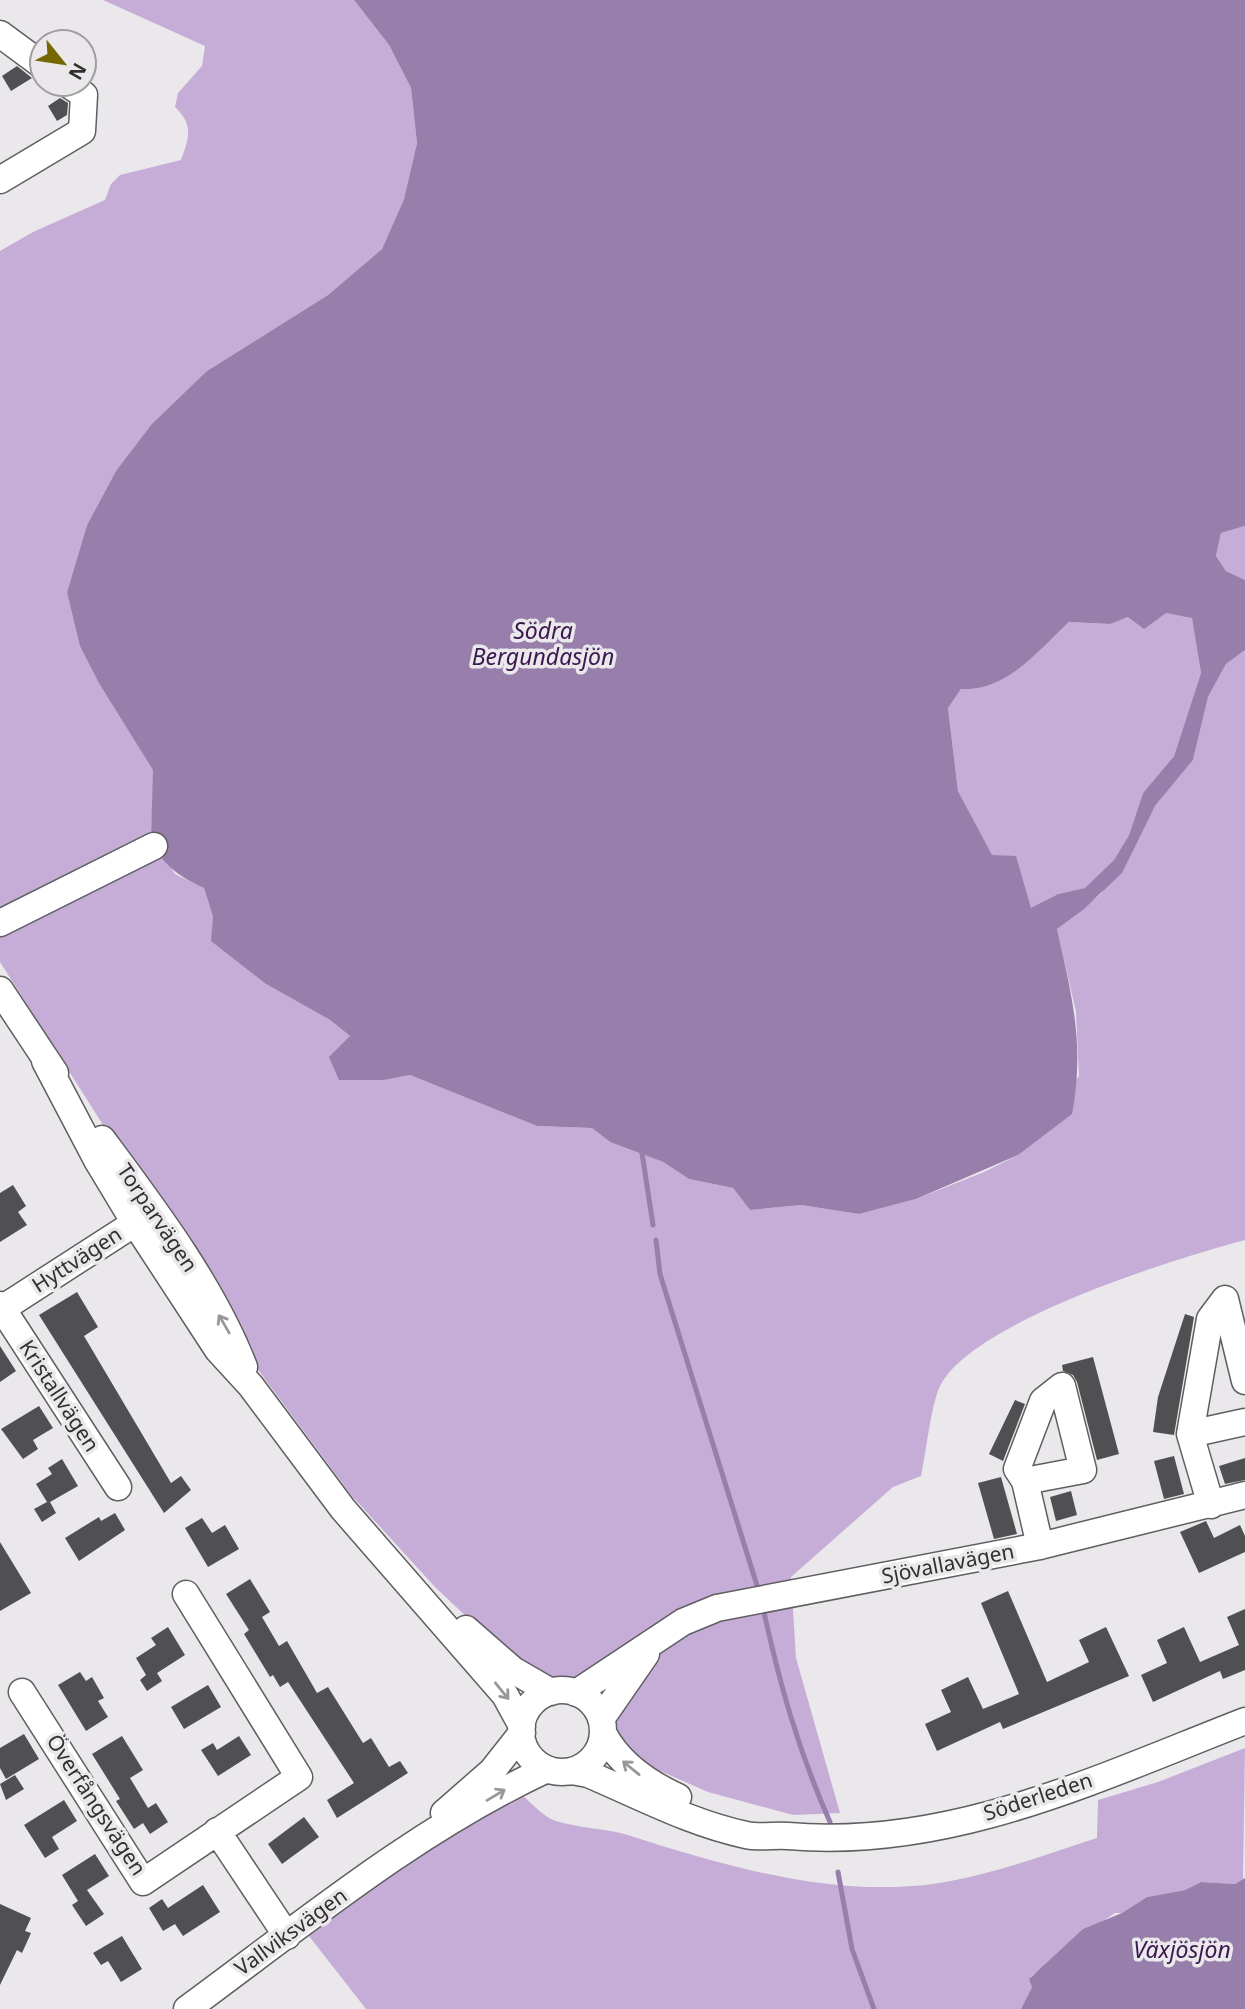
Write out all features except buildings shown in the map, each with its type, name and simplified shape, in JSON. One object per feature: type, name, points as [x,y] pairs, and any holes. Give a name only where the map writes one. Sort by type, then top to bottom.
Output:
[{"type":"street","points":[[0,34],[28,55]]},
{"type":"street","points":[[0,180],[82,131],[83,98]]},
{"type":"street","points":[[0,923],[154,846]]},
{"type":"street","name":"Torparvägen","points":[[0,990],[45,1061],[97,1160],[144,1217],[218,1350],[251,1386],[304,1460],[376,1548],[505,1695],[522,1730]]},
{"type":"street","name":"Hyttvägen","points":[[1,1307],[144,1217]]},
{"type":"street","points":[[1211,1505],[1190,1434],[1210,1320],[1226,1299],[1245,1381]]},
{"type":"street","name":"Kristallvägen","points":[[1,1307],[118,1487]]},
{"type":"street","points":[[1190,1434],[1245,1422]]},
{"type":"street","points":[[1025,1481],[1040,1546]]},
{"type":"street","name":"Sjövallavägen","points":[[564,1692],[656,1641],[683,1622],[718,1608],[1040,1546],[1245,1495]]},
{"type":"street","name":"Torparvägen","points":[[376,1548],[503,1661],[564,1692]]},
{"type":"street","name":"Överfångsvägen","points":[[22,1692],[143,1882],[299,1777],[186,1594]]},
{"type":"street","name":"Sjövallavägen","points":[[602,1726],[656,1641]]},
{"type":"street","points":[[564,1692],[589,1701],[602,1726],[594,1757],[559,1770],[529,1755],[522,1730],[532,1704],[564,1692]]},
{"type":"street","name":"Söderleden","points":[[559,1770],[588,1774],[707,1825],[754,1836],[824,1839],[913,1832],[1012,1810],[1245,1721]]},
{"type":"street","name":"Söderleden","points":[[602,1726],[613,1752],[662,1789],[781,1836]]},
{"type":"street","name":"Vallviksvägen","points":[[396,1856],[492,1771],[522,1730]]},
{"type":"street","name":"Vallviksvägen","points":[[187,2009],[396,1856],[517,1783],[559,1770]]},
{"type":"street","points":[[217,1831],[287,1936]]},
{"type":"shaded area","points":[[103,0],[354,0],[389,45],[411,88],[417,143],[404,199],[382,249],[328,295],[207,371],[116,471],[87,525],[67,592],[100,685],[154,771],[151,838],[175,874],[204,888],[213,917],[266,984],[330,1020],[350,1036],[384,1080],[410,1075],[537,1126],[592,1128],[610,1142],[663,1162],[689,1179],[733,1188],[750,1210],[801,1205],[859,1214],[916,1199],[984,1172],[1018,1155],[1079,1076],[1076,1012],[1057,929],[1101,894],[1155,806],[1193,760],[1208,697],[1226,664],[1245,650],[1245,1240],[1126,1277],[1032,1316],[992,1338],[960,1362],[940,1386],[931,1417],[921,1476],[893,1487],[791,1577],[796,1658],[840,1813],[793,1815],[708,1792],[640,1762],[618,1743],[612,1722],[598,1695],[577,1683],[549,1682],[521,1668],[435,1587],[351,1495],[256,1367],[0,962],[0,251],[33,232],[105,200],[111,184],[120,175],[181,160],[188,132],[185,120],[175,107],[178,93],[202,66],[205,46]]},
{"type":"shaded area","points":[[1245,526],[1245,580],[1226,571],[1216,556],[1221,533]]},
{"type":"shaded area","points":[[1166,613],[1192,617],[1201,673],[1174,756],[1143,793],[1129,835],[1114,860],[1086,888],[1058,894],[1031,909],[1024,889],[992,856],[958,791],[948,708],[961,689],[992,684],[1020,668],[1069,622],[1109,624],[1128,617]]},
{"type":"shaded area","points":[[1245,1748],[1243,1880],[1235,1884],[1201,1882],[1185,1890],[1147,1897],[1122,1913],[1115,1913],[1061,1949],[1055,1959],[1031,1976],[1032,1987],[1021,2009],[366,2009],[309,1936],[356,1897],[518,1792],[551,1819],[575,1826],[624,1834],[706,1859],[781,1877],[819,1883],[895,1887],[933,1884],[975,1876],[1097,1838],[1098,1800],[1158,1782]]},
{"type":"water","name":"Södra Bergundasjön","points":[[354,0],[1245,0],[1245,526],[1221,533],[1216,556],[1226,571],[1245,580],[1245,650],[1226,664],[1208,697],[1193,760],[1155,806],[1122,873],[1084,909],[1057,929],[1072,999],[1077,1043],[1076,1089],[1072,1114],[1018,1155],[916,1199],[859,1214],[801,1205],[750,1210],[733,1188],[689,1179],[663,1162],[610,1142],[592,1128],[537,1126],[410,1075],[384,1080],[339,1080],[329,1057],[350,1036],[330,1020],[266,984],[211,941],[213,917],[204,888],[172,869],[155,847],[151,838],[153,770],[100,685],[80,646],[67,592],[87,525],[116,471],[152,424],[207,371],[328,295],[382,249],[404,199],[417,143],[411,88],[389,45]],"holes":[[[1166,613],[1192,618],[1201,673],[1174,756],[1143,793],[1129,835],[1114,860],[1085,888],[1058,894],[1031,908],[1016,856],[992,855],[958,791],[948,708],[961,689],[992,684],[1020,668],[1069,622],[1110,624],[1128,617],[1144,629]]]},
{"type":"water","name":"Växjösjön","points":[[1245,1878],[1245,2009],[1021,2009],[1032,1987],[1029,1979],[1083,1929],[1122,1913],[1147,1897],[1185,1890],[1201,1882],[1235,1884]]},
{"type":"waterway","points":[[642,1153],[653,1225]]},
{"type":"waterway","points":[[656,1240],[660,1274],[759,1592]]},
{"type":"waterway","points":[[763,1608],[791,1717],[808,1769],[830,1822]]},
{"type":"waterway","points":[[838,1872],[852,1949],[874,2009]]}]
